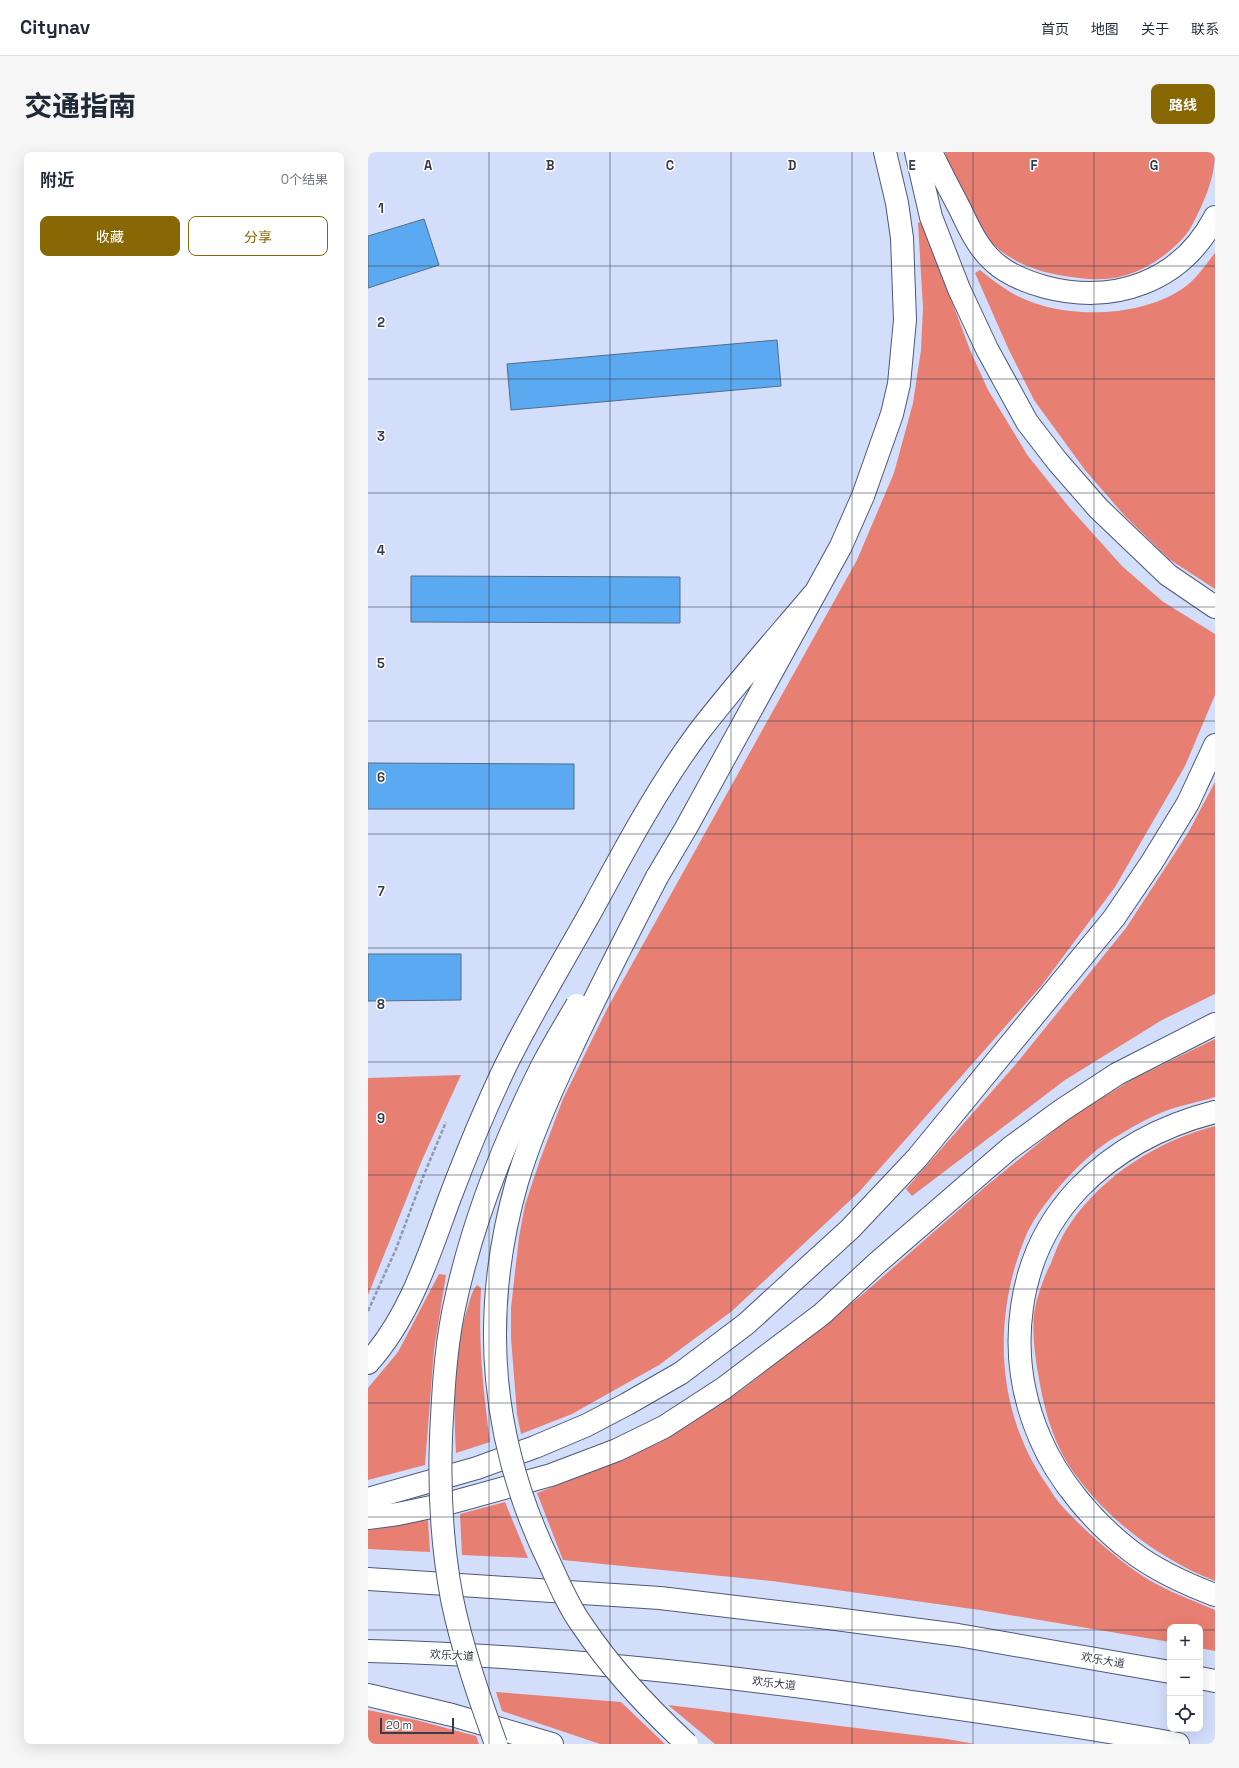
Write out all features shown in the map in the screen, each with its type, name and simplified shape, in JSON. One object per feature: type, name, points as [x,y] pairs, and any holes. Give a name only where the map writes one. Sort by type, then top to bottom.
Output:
[{"type":"highway","points":[[687,1744],[657,1716],[624,1681],[603,1655],[569,1604],[531,1522],[516,1480],[505,1437],[496,1375],[497,1290],[517,1181],[545,1105],[560,1071],[657,876],[841,546],[863,496],[892,414],[898,384],[905,320],[902,238],[897,203],[885,152]]},
{"type":"highway","points":[[916,152],[930,216],[959,289],[987,349],[1027,422],[1056,461],[1098,508],[1168,574],[1215,607]]},
{"type":"highway","points":[[931,152],[979,246],[994,263],[1014,276],[1066,293],[1093,294],[1115,291],[1144,284],[1173,268],[1183,259],[1198,245],[1215,218]]},
{"type":"highway","points":[[368,1363],[388,1337],[407,1308],[433,1246],[478,1124],[526,1028],[610,877],[671,772],[698,734],[726,698],[813,595]]},
{"type":"highway","points":[[368,1499],[477,1468],[536,1447],[587,1425],[681,1373],[746,1324],[791,1284],[850,1229],[917,1158],[1114,918],[1152,862],[1188,803],[1215,745]]},
{"type":"highway","points":[[496,1744],[462,1639],[452,1598],[443,1526],[441,1478],[442,1420],[452,1314],[463,1269],[488,1192],[506,1146],[543,1065],[596,970],[657,876]]},
{"type":"highway","points":[[368,1518],[398,1514],[450,1503],[551,1475],[617,1450],[664,1427],[724,1388],[822,1314],[877,1263],[1017,1143],[1062,1110],[1117,1074],[1215,1024]]},
{"type":"highway","points":[[1215,1112],[1192,1118],[1153,1134],[1119,1154],[1099,1169],[1079,1188],[1059,1212],[1047,1232],[1027,1276],[1021,1303],[1020,1362],[1031,1415],[1040,1439],[1073,1494],[1100,1523],[1132,1552],[1159,1570],[1215,1595]]},
{"type":"highway","name":"欢乐大道","points":[[368,1580],[660,1598],[958,1635],[1167,1671]]},
{"type":"highway","name":"欢乐大道","points":[[368,1651],[576,1661],[763,1681],[951,1708],[1178,1744]]},
{"type":"highway","points":[[1203,1679],[1215,1681]]},
{"type":"highway","points":[[368,1695],[452,1715],[552,1744]]},
{"type":"path","points":[[368,1311],[396,1249],[423,1177],[446,1122]]},
{"type":"shaded area","points":[[945,152],[1215,152],[1215,159],[1207,194],[1193,223],[1183,238],[1175,246],[1156,261],[1135,272],[1113,278],[1094,279],[1062,276],[1043,271],[1025,265],[1001,251],[987,237],[976,221],[951,169]]},
{"type":"shaded area","points":[[922,221],[970,350],[988,390],[1028,456],[1069,507],[1122,566],[1162,601],[1215,634],[1215,695],[1185,766],[1115,887],[1042,985],[859,1192],[732,1311],[659,1365],[572,1414],[521,1434],[517,1414],[511,1338],[511,1308],[519,1237],[525,1205],[563,1099],[607,1009],[857,560],[894,473],[913,403],[921,350],[923,308],[918,223]]},
{"type":"shaded area","points":[[1215,253],[1215,589],[1169,559],[1125,516],[1085,470],[1034,400],[1008,348],[975,273],[980,270],[1015,295],[1047,307],[1066,311],[1107,312],[1148,305],[1166,298],[1182,289],[1192,281]]},
{"type":"shaded area","points":[[1215,782],[1215,994],[1162,1020],[1065,1080],[912,1196],[906,1189],[1016,1064],[1126,928],[1188,833]]},
{"type":"shaded area","points":[[1215,1039],[1215,1097],[1163,1112],[1138,1124],[1109,1141],[1073,1171],[1049,1198],[1039,1212],[1025,1238],[1014,1269],[1007,1301],[1004,1333],[1004,1365],[1009,1397],[1017,1427],[1030,1457],[1054,1496],[1069,1514],[1086,1530],[1131,1568],[1161,1586],[1215,1610],[1215,1651],[1203,1649],[1203,1624],[1167,1624],[1167,1641],[980,1610],[772,1581],[563,1560],[537,1493],[659,1443],[743,1389],[863,1294],[985,1187],[1072,1116],[1133,1079]]},
{"type":"shaded area","points":[[461,1075],[422,1160],[368,1295],[368,1078]]},
{"type":"shaded area","points":[[1215,1126],[1215,1581],[1193,1572],[1172,1560],[1152,1548],[1132,1533],[1097,1501],[1068,1464],[1057,1444],[1043,1401],[1034,1346],[1033,1330],[1035,1307],[1045,1275],[1064,1233],[1084,1206],[1116,1175],[1153,1150],[1194,1132]]},
{"type":"shaded area","points":[[439,1274],[446,1275],[434,1350],[425,1465],[368,1480],[368,1388],[398,1352]]},
{"type":"shaded area","points":[[477,1285],[481,1288],[480,1328],[482,1365],[490,1442],[456,1453],[455,1380],[459,1343],[471,1295]]},
{"type":"shaded area","points":[[505,1502],[528,1558],[462,1555],[460,1514]]},
{"type":"shaded area","points":[[428,1520],[430,1552],[368,1549],[368,1530]]},
{"type":"shaded area","points":[[496,1692],[621,1702],[665,1744],[600,1744],[502,1711]]},
{"type":"shaded area","points":[[668,1705],[947,1739],[975,1744],[715,1744]]},
{"type":"shaded area","points":[[368,1710],[416,1720],[476,1736],[479,1744],[368,1744]]},
{"type":"building","points":[[424,219],[439,265],[368,288],[368,236]]},
{"type":"building","points":[[777,340],[781,386],[511,410],[507,364]]},
{"type":"building","points":[[411,576],[680,577],[680,623],[411,622]]},
{"type":"building","points":[[368,763],[574,764],[574,809],[368,809]]},
{"type":"building","points":[[368,954],[461,954],[461,1000],[368,1001]]}]
